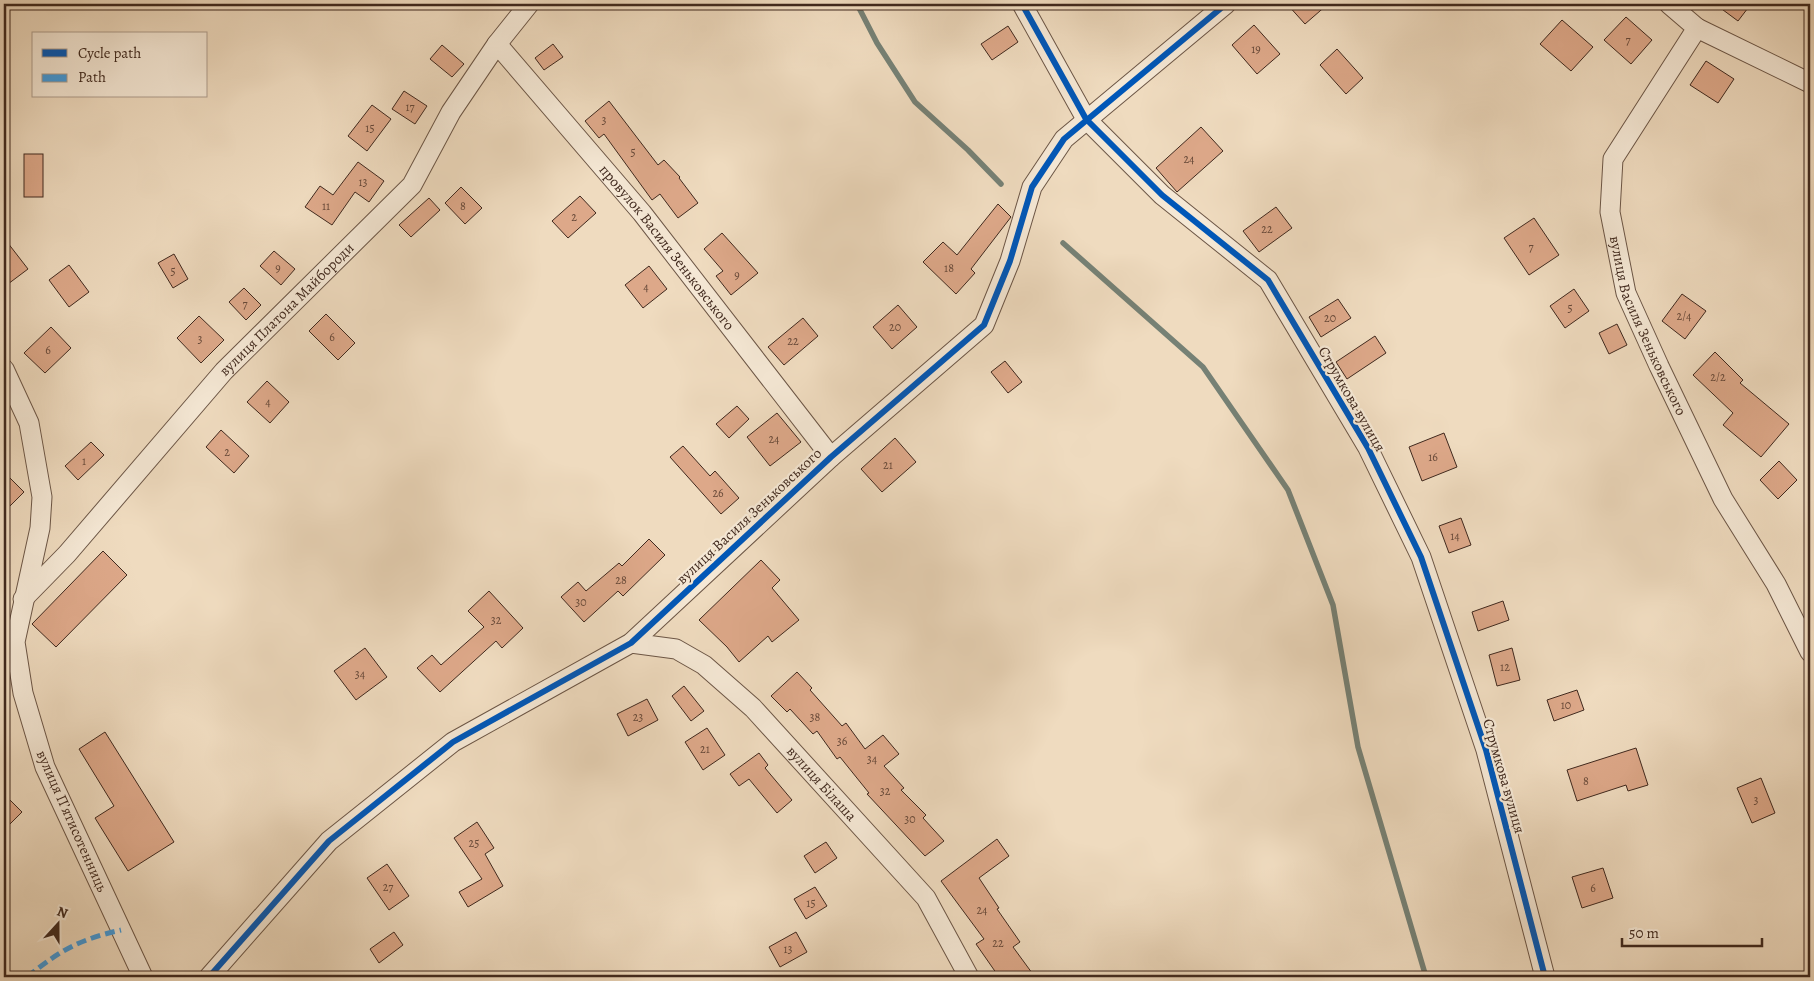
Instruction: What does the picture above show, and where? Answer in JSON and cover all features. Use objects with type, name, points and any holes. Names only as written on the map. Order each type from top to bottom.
[{"type":"street","name":"вулиця Платона Майбороди","points":[[23,599],[68,554],[224,371],[412,185],[451,112],[497,44],[529,4]]},
{"type":"street","name":"Струмкова вулиця","points":[[1022,4],[1086,118],[1162,195],[1268,280],[1368,448],[1421,557],[1486,750],[1545,977]]},
{"type":"street","name":"вулиця Василя Зеньковського","points":[[209,977],[329,841],[453,742],[631,643],[831,457],[984,325],[1010,261],[1032,187],[1064,138],[1226,4]]},
{"type":"street","points":[[1669,4],[1697,28],[1810,83]]},
{"type":"street","name":"вулиця Василя Зеньковського","points":[[1697,28],[1613,159],[1610,212],[1626,293],[1659,366],[1723,499],[1776,584],[1810,652]]},
{"type":"street","name":"провулок Василя Зеньковського","points":[[497,44],[636,206],[831,457]]},
{"type":"street","name":"вулиця Пʼятисотенниць","points":[[4,369],[29,422],[42,497],[40,528],[14,642],[23,693],[45,767],[144,977]]},
{"type":"street","name":"вулиця Білаша","points":[[631,643],[676,650],[704,665],[753,708],[926,898],[968,977]]},
{"type":"building","points":[[1287,4],[1328,4],[1305,24]]},
{"type":"building","points":[[1715,4],[1751,4],[1738,21]]},
{"type":"building","points":[[1626,17],[1652,40],[1631,64],[1604,40]]},
{"type":"building","points":[[1562,20],[1593,47],[1571,71],[1540,44]]},
{"type":"building","points":[[1254,25],[1280,54],[1257,74],[1232,45]]},
{"type":"building","points":[[1008,26],[1018,42],[992,60],[981,44]]},
{"type":"building","points":[[553,44],[563,57],[544,70],[535,58]]},
{"type":"building","points":[[442,45],[464,64],[452,77],[430,59]]},
{"type":"building","points":[[1337,49],[1363,78],[1346,94],[1320,65]]},
{"type":"building","points":[[1706,61],[1734,79],[1718,103],[1690,85]]},
{"type":"building","points":[[404,91],[427,106],[415,124],[392,109]]},
{"type":"building","points":[[609,101],[658,165],[664,160],[680,177],[698,203],[678,218],[660,194],[652,200],[604,134],[599,138],[585,121]]},
{"type":"building","points":[[372,105],[391,119],[367,151],[348,136]]},
{"type":"building","points":[[1201,127],[1223,151],[1177,192],[1156,168]]},
{"type":"building","points":[[24,154],[43,154],[43,197],[24,197]]},
{"type":"building","points":[[358,162],[384,181],[369,202],[355,192],[332,225],[305,207],[320,186],[333,195]]},
{"type":"building","points":[[461,187],[482,208],[465,224],[445,203]]},
{"type":"building","points":[[580,196],[596,213],[568,238],[552,221]]},
{"type":"building","points":[[429,198],[440,210],[411,237],[399,225]]},
{"type":"building","points":[[998,204],[1011,217],[971,269],[975,273],[956,294],[923,262],[943,242],[957,255]]},
{"type":"building","points":[[1276,207],[1292,228],[1259,252],[1243,231]]},
{"type":"building","points":[[1534,218],[1559,255],[1529,275],[1504,238]]},
{"type":"building","points":[[722,233],[758,273],[731,295],[716,276],[723,271],[704,249]]},
{"type":"building","points":[[4,238],[28,269],[4,287]]},
{"type":"building","points":[[274,251],[295,269],[281,285],[260,266]]},
{"type":"building","points":[[174,254],[188,279],[173,288],[158,263]]},
{"type":"building","points":[[69,265],[89,292],[69,307],[49,280]]},
{"type":"building","points":[[649,266],[667,289],[643,308],[625,285]]},
{"type":"building","points":[[244,288],[261,305],[246,320],[229,302]]},
{"type":"building","points":[[1574,289],[1589,311],[1565,328],[1550,306]]},
{"type":"building","points":[[1682,294],[1706,311],[1685,339],[1662,321]]},
{"type":"building","points":[[1338,299],[1351,318],[1321,337],[1309,317]]},
{"type":"building","points":[[898,305],[917,327],[892,349],[873,327]]},
{"type":"building","points":[[326,314],[355,343],[338,360],[309,331]]},
{"type":"building","points":[[199,316],[224,340],[201,363],[177,338]]},
{"type":"building","points":[[803,318],[818,336],[784,365],[768,347]]},
{"type":"building","points":[[1617,324],[1627,345],[1609,354],[1599,333]]},
{"type":"building","points":[[51,327],[71,348],[45,373],[24,353]]},
{"type":"building","points":[[1375,336],[1386,353],[1347,379],[1336,362]]},
{"type":"building","points":[[1715,352],[1743,380],[1740,383],[1789,424],[1761,457],[1723,425],[1733,413],[1693,375]]},
{"type":"building","points":[[1005,361],[1022,382],[1008,393],[991,372]]},
{"type":"building","points":[[267,381],[289,402],[270,423],[247,402]]},
{"type":"building","points":[[737,406],[749,419],[729,438],[716,424]]},
{"type":"building","points":[[777,413],[801,442],[770,466],[747,437]]},
{"type":"building","points":[[221,430],[249,456],[234,473],[206,447]]},
{"type":"building","points":[[1444,433],[1457,467],[1422,481],[1409,447]]},
{"type":"building","points":[[895,438],[916,462],[882,492],[861,469]]},
{"type":"building","points":[[91,442],[104,455],[78,480],[65,466]]},
{"type":"building","points":[[683,446],[710,476],[715,471],[739,498],[721,514],[670,457]]},
{"type":"building","points":[[1779,461],[1797,480],[1778,499],[1760,480]]},
{"type":"building","points":[[4,472],[24,492],[4,512]]},
{"type":"building","points":[[1461,518],[1471,545],[1449,553],[1439,526]]},
{"type":"building","points":[[649,539],[665,555],[623,596],[618,591],[584,622],[561,597],[578,582],[586,591],[619,563],[622,566]]},
{"type":"building","points":[[103,551],[127,575],[56,647],[32,624]]},
{"type":"building","points":[[761,560],[780,580],[772,588],[799,620],[772,642],[768,636],[739,662],[727,647],[699,620]]},
{"type":"building","points":[[489,591],[523,628],[502,648],[496,641],[440,692],[417,668],[432,655],[441,665],[484,627],[468,611]]},
{"type":"building","points":[[1503,601],[1509,620],[1478,631],[1472,612]]},
{"type":"building","points":[[365,648],[387,677],[356,700],[334,671]]},
{"type":"building","points":[[1512,648],[1520,680],[1497,686],[1489,655]]},
{"type":"building","points":[[797,672],[812,688],[810,690],[842,726],[846,723],[865,749],[883,735],[899,754],[884,766],[904,788],[901,790],[926,815],[923,818],[944,841],[925,856],[867,794],[869,793],[840,757],[837,759],[817,731],[813,734],[790,709],[787,712],[771,696]]},
{"type":"building","points":[[684,686],[704,711],[691,721],[672,696]]},
{"type":"building","points":[[1577,690],[1584,710],[1554,721],[1547,700]]},
{"type":"building","points":[[647,699],[658,720],[628,736],[617,714]]},
{"type":"building","points":[[707,728],[725,755],[703,770],[685,742]]},
{"type":"building","points":[[105,732],[174,842],[128,871],[95,818],[114,806],[79,749]]},
{"type":"building","points":[[1636,748],[1648,785],[1628,791],[1626,785],[1577,801],[1567,770]]},
{"type":"building","points":[[759,753],[768,765],[765,768],[792,800],[777,813],[749,779],[739,786],[730,774]]},
{"type":"building","points":[[1761,778],[1775,813],[1752,823],[1737,788]]},
{"type":"building","points":[[4,794],[22,812],[4,830]]},
{"type":"building","points":[[477,822],[494,848],[485,854],[503,886],[468,907],[459,892],[482,879],[454,838]]},
{"type":"building","points":[[997,839],[1009,856],[979,878],[999,908],[997,909],[1020,942],[1013,947],[1035,977],[999,977],[976,944],[984,939],[941,881]]},
{"type":"building","points":[[826,842],[837,858],[815,873],[804,856]]},
{"type":"building","points":[[387,864],[409,896],[389,910],[367,878]]},
{"type":"building","points":[[1603,868],[1613,898],[1582,908],[1572,877]]},
{"type":"building","points":[[815,887],[827,906],[806,919],[794,899]]},
{"type":"building","points":[[394,932],[403,945],[379,963],[370,949]]},
{"type":"building","points":[[796,932],[807,952],[780,967],[769,947]]},
{"type":"waterway","points":[[857,4],[877,43],[915,102],[968,150],[1001,184]]},
{"type":"waterway","points":[[1063,243],[1203,367],[1288,490],[1333,605],[1358,747],[1426,977]]},
{"type":"marked path","points":[[27,977],[71,947],[81,942],[121,930]]},
{"type":"cycle path","points":[[1022,4],[1086,119],[1162,195],[1268,280],[1368,448],[1421,557],[1486,750],[1545,977]]},
{"type":"cycle path","points":[[209,977],[329,841],[453,742],[631,643],[831,457],[984,325],[1010,261],[1032,187],[1064,139],[1226,4]]}]
